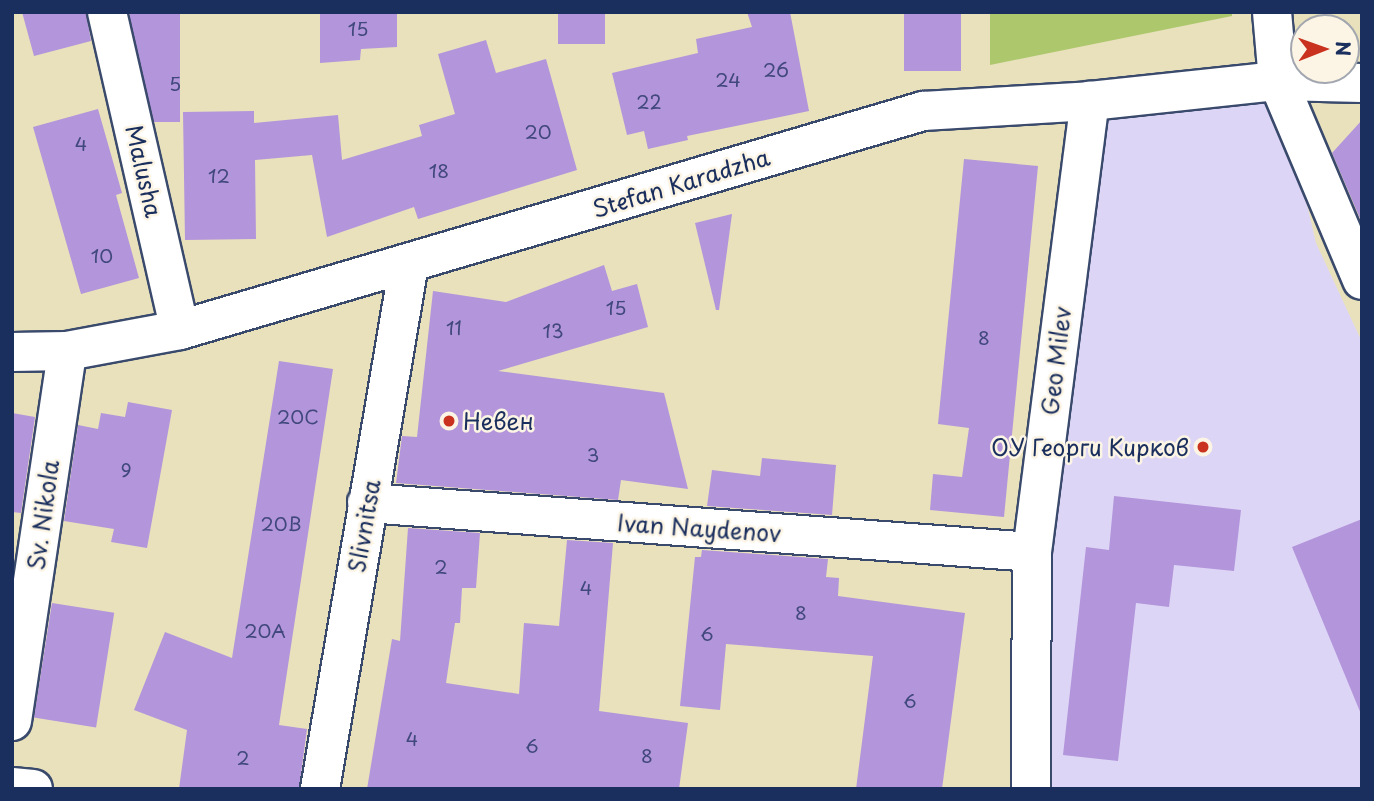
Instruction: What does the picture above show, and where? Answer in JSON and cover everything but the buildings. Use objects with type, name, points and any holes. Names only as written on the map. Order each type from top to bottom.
[{"type":"street","name":"Malusha","points":[[107,12],[180,330]]},
{"type":"street","points":[[1272,12],[1278,81],[1362,280]]},
{"type":"street","name":"Stefan Karadzha","points":[[12,352],[67,351],[180,330],[923,111],[1090,101],[1278,81],[1362,83]]},
{"type":"street","name":"Geo Milev","points":[[1031,789],[1032,552],[1090,101]]},
{"type":"street","name":"Slivnitsa","points":[[320,789],[409,264]]},
{"type":"street","name":"Sv. Nikola","points":[[12,721],[67,351]]},
{"type":"street","name":"Ivan Naydenov","points":[[367,503],[1032,552]]},
{"type":"street","points":[[12,787],[33,789]]},
{"type":"shaded area","name":"ОУ Георги Кирков","points":[[1278,81],[1316,243],[1362,342],[1362,789],[1021,789],[1090,101]]},
{"type":"green space","points":[[990,12],[1232,12],[1232,16],[990,65]]},
{"type":"place","name":"Невен","points":[[449,421]]},
{"type":"place","name":"ОУ Георги Кирков","points":[[1203,447]]}]
